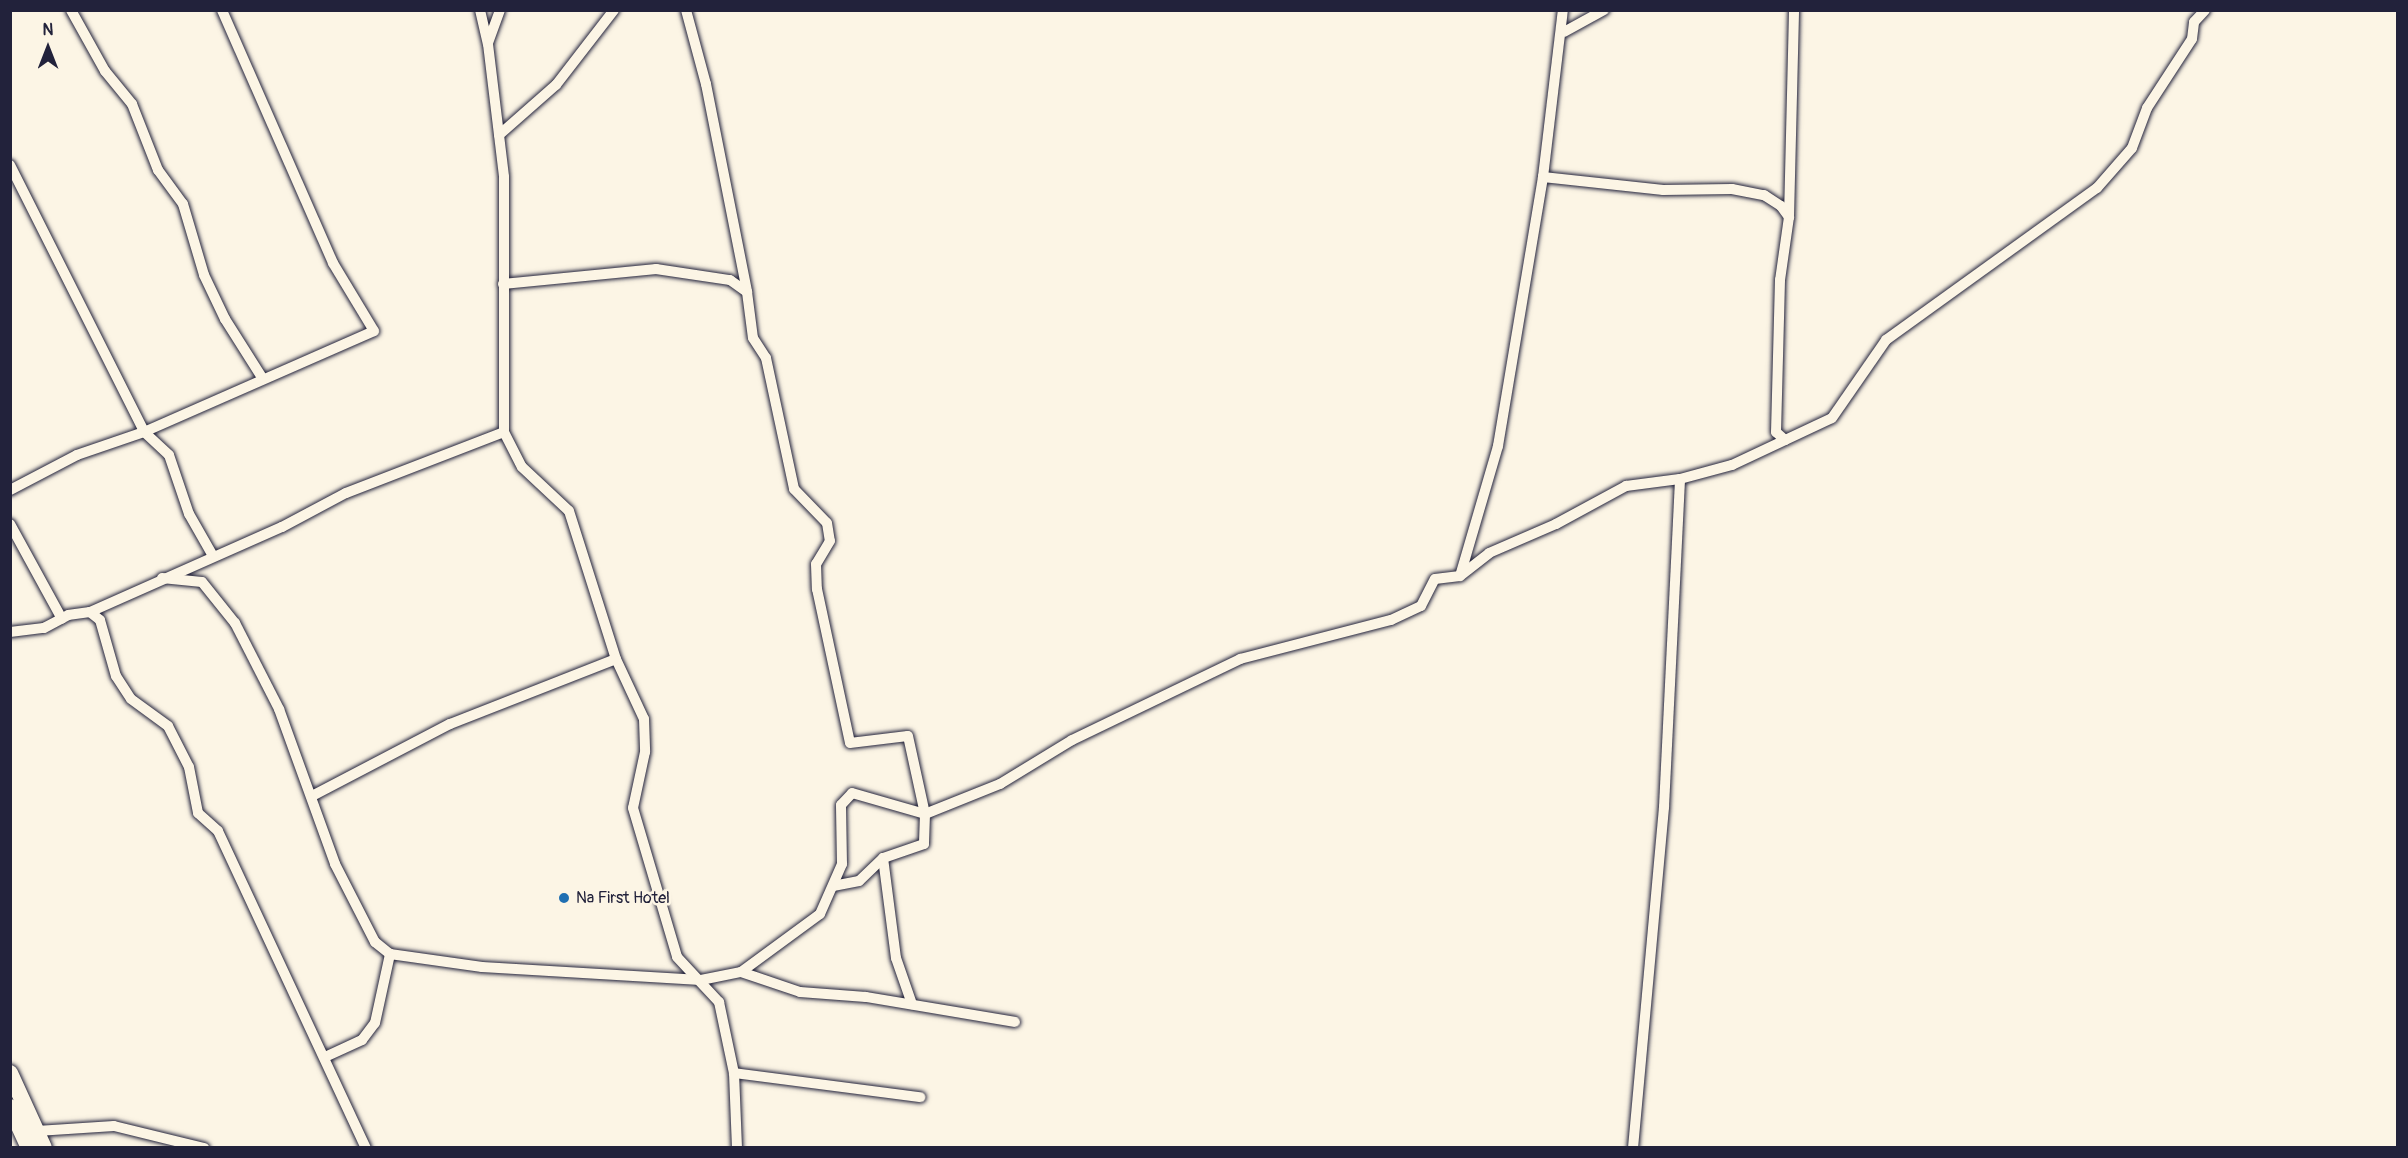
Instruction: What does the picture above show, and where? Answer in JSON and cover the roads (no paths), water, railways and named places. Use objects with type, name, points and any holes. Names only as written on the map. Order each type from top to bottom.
[{"type":"highway","points":[[10,1074],[44,1148]]},
{"type":"highway","points":[[10,1107],[29,1148]]},
{"type":"street","points":[[71,10],[105,71],[132,104],[158,170],[183,204],[204,275],[225,319],[262,379]]},
{"type":"street","points":[[10,490],[77,455],[144,432],[374,331],[333,263],[222,10]]},
{"type":"street","points":[[480,10],[488,44],[499,135],[504,432],[522,467],[569,512],[616,659],[644,718],[645,752],[633,796],[636,820],[677,957],[701,980],[719,1002],[734,1073],[738,1148]]},
{"type":"street","points":[[488,44],[500,10]]},
{"type":"street","points":[[499,135],[556,85],[614,10]]},
{"type":"street","points":[[686,10],[747,292],[753,338],[766,358],[794,489],[827,523],[830,541],[816,564],[817,589],[850,743],[908,736],[925,814],[924,844],[883,858],[859,881],[834,886]]},
{"type":"street","points":[[1460,576],[1498,446],[1544,177],[1564,32],[1563,10]]},
{"type":"street","points":[[1564,32],[1604,10]]},
{"type":"street","points":[[1785,440],[1776,432],[1776,389],[1780,280],[1789,217],[1794,10]]},
{"type":"street","points":[[162,578],[202,582],[236,623],[279,709],[335,864],[375,942],[390,954],[482,967],[701,980],[741,972],[820,914],[843,864],[841,805],[852,793],[925,814],[1000,784],[1072,741],[1240,659],[1391,620],[1421,606],[1435,579],[1460,576],[1489,553],[1556,525],[1626,486],[1680,478],[1732,465],[1832,418],[1886,340],[2097,188],[2132,148],[2147,108],[2192,39],[2194,22],[2205,10]]},
{"type":"street","points":[[10,165],[144,432],[169,455],[189,514],[213,556]]},
{"type":"street","points":[[1544,177],[1663,190],[1732,189],[1764,195],[1789,217]]},
{"type":"street","points":[[503,284],[656,269],[730,280],[747,292]]},
{"type":"street","points":[[10,632],[44,628],[62,619],[90,612],[346,493],[504,432]]},
{"type":"street","points":[[1633,1148],[1664,807],[1680,478]]},
{"type":"street","points":[[10,524],[62,619]]},
{"type":"street","points":[[90,612],[100,620],[116,676],[131,699],[162,720],[189,767],[198,813],[218,831],[366,1148]]},
{"type":"street","points":[[312,796],[450,724],[616,659]]},
{"type":"street","points":[[883,858],[896,958],[912,1004]]},
{"type":"street","points":[[325,1057],[362,1040],[375,1023],[390,954]]},
{"type":"street","points":[[741,972],[800,992],[912,1004],[1015,1022]]},
{"type":"street","points":[[734,1073],[920,1097]]},
{"type":"street","points":[[37,1131],[114,1126],[204,1148]]},
{"type":"place","name":"Na First Hotel","points":[[564,898]]}]
